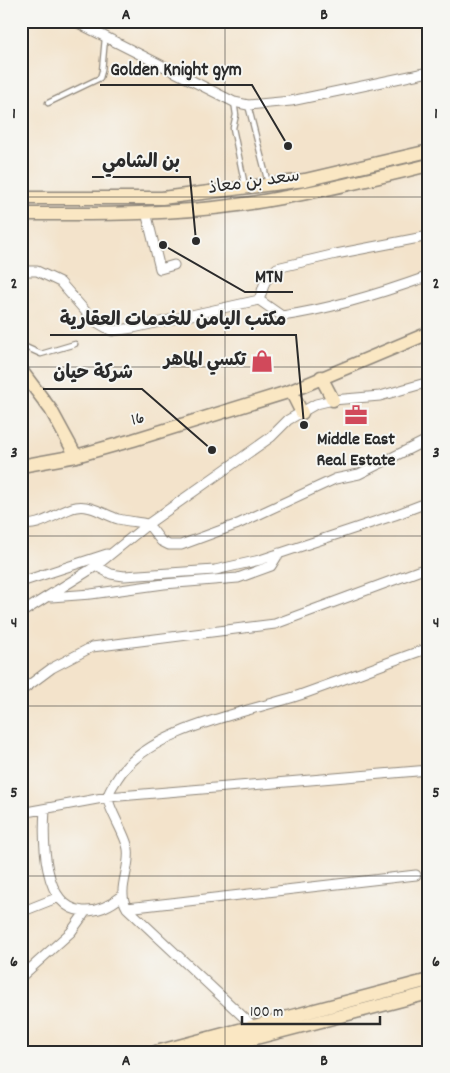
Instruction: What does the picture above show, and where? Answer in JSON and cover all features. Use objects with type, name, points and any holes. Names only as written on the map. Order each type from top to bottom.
[{"type":"street","points":[[74,21],[234,102],[248,105],[291,101],[429,72]]},
{"type":"street","name":"سعد بن معاذ","points":[[21,198],[162,198],[305,180],[429,150]]},
{"type":"street","name":"سعد بن معاذ","points":[[21,214],[146,212],[238,205],[337,187],[429,165]]},
{"type":"street","points":[[146,212],[160,269],[174,265]]},
{"type":"street","points":[[259,300],[265,282],[278,268],[336,254],[429,236]]},
{"type":"street","points":[[21,271],[37,271],[60,282],[94,320],[112,331],[259,300],[282,316],[302,313],[350,301],[429,276]]},
{"type":"street","name":"16","points":[[21,466],[76,456],[291,391],[429,333]]},
{"type":"street","points":[[21,370],[51,410],[76,456]]},
{"type":"street","points":[[321,377],[333,400]]},
{"type":"street","points":[[21,613],[96,566],[148,524],[271,437],[288,420],[302,413],[310,406],[333,400],[380,396],[429,382]]},
{"type":"street","points":[[291,391],[302,413]]},
{"type":"street","points":[[21,523],[26,525],[34,524],[77,507],[88,508],[118,519],[148,524],[161,541],[169,545],[181,545],[238,524],[336,479],[358,474],[429,439]]},
{"type":"street","points":[[96,566],[111,574],[124,576],[215,570],[260,560],[429,502]]},
{"type":"street","points":[[21,582],[111,553]]},
{"type":"street","points":[[49,597],[238,578],[271,566],[279,553]]},
{"type":"street","points":[[21,691],[52,668],[92,647],[275,624],[429,567]]},
{"type":"street","points":[[256,1032],[127,908],[122,896],[128,868],[129,852],[125,835],[113,812],[108,797],[125,767],[145,751],[169,737],[190,728],[297,695],[429,648]]},
{"type":"street","points":[[21,813],[108,797],[429,770]]},
{"type":"street","points":[[45,809],[44,836],[46,860],[51,883],[59,897],[73,908],[86,911],[106,907],[122,896]]},
{"type":"street","points":[[127,908],[416,875]]},
{"type":"street","points":[[21,912],[59,897]]},
{"type":"street","points":[[21,976],[71,932],[86,911]]},
{"type":"street","points":[[202,1052],[256,1032],[429,980]]},
{"type":"street","points":[[156,1052],[256,1032],[429,992]]},
{"type":"lane","points":[[48,103],[100,78],[105,36]]},
{"type":"lane","points":[[234,102],[236,115],[233,128],[245,187]]},
{"type":"lane","points":[[248,105],[268,184]]},
{"type":"lane","points":[[21,345],[41,354],[75,344]]},
{"type":"place","name":"Golden Knight gym","points":[[288,146]]},
{"type":"place","name":"بن الشامي","points":[[196,241]]},
{"type":"place","name":"MTN","points":[[163,245]]},
{"type":"place","name":"تكسي الماهر","points":[[262,361]]},
{"type":"place","name":"Middle East Real Estate","points":[[356,415]]},
{"type":"place","name":"مكتب اليامن للخدمات العقارية","points":[[304,425]]},
{"type":"place","name":"شركة حيان","points":[[212,450]]}]
